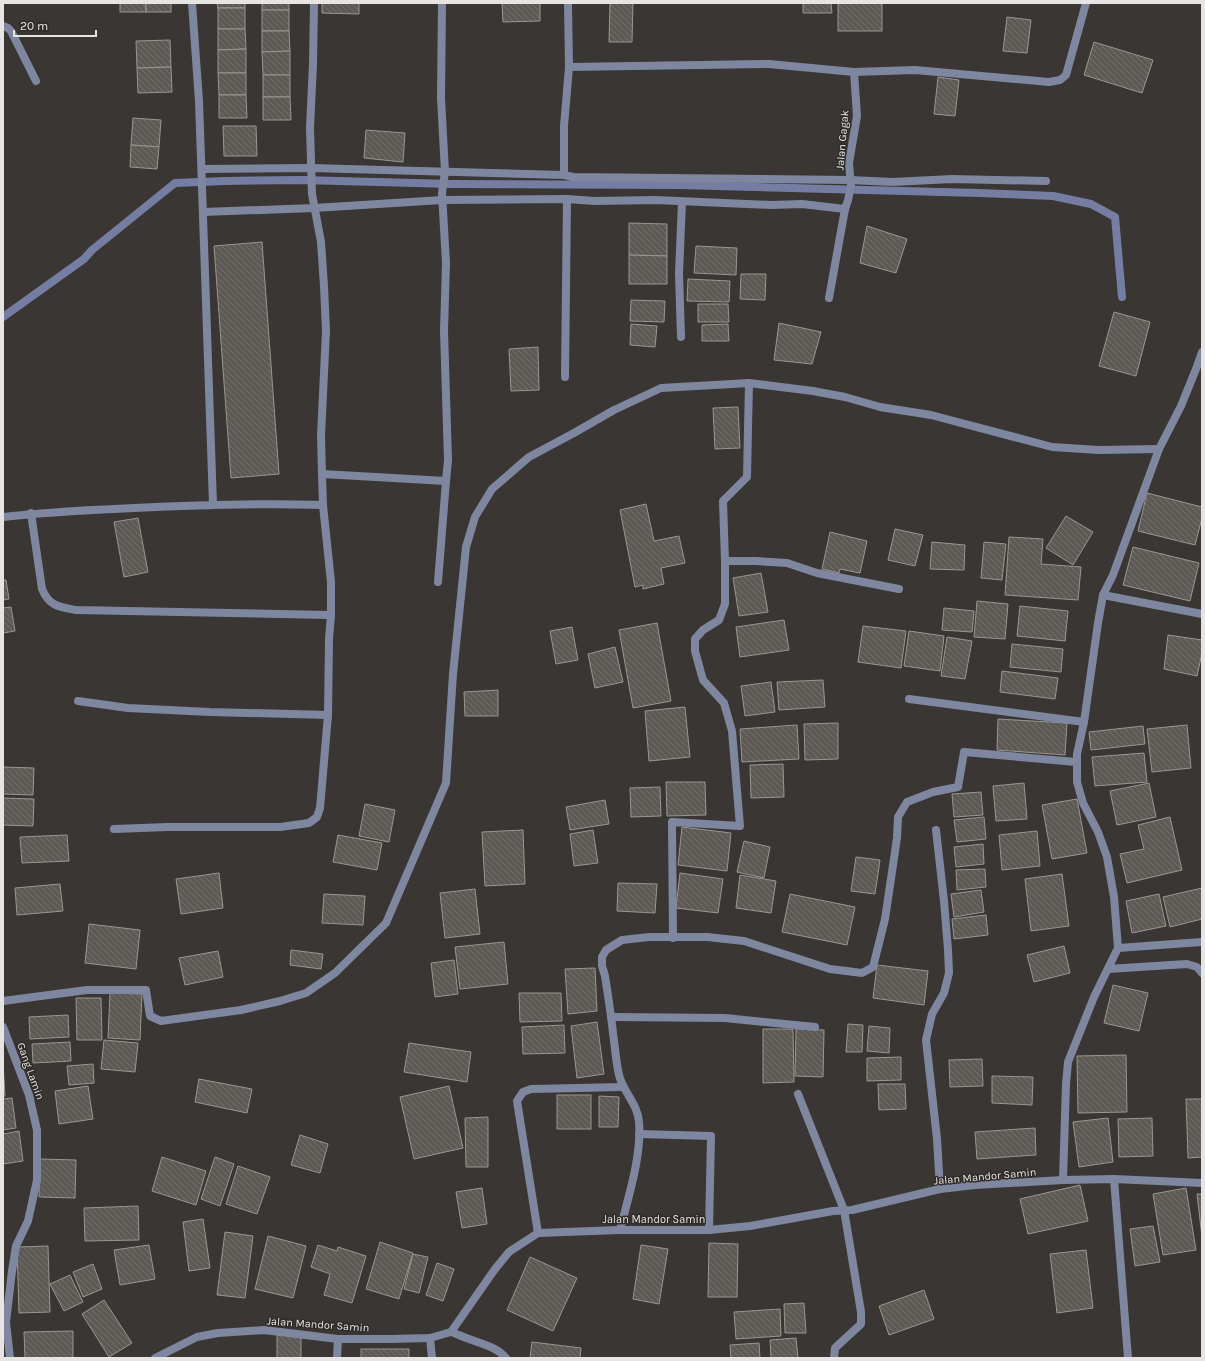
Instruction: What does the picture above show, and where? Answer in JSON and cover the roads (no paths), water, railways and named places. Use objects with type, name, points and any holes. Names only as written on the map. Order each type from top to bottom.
[{"type":"street","points":[[192,3],[202,169],[201,178],[212,504]]},
{"type":"street","points":[[114,829],[168,827],[280,827],[309,823],[317,817],[320,808],[328,715],[328,639],[331,615],[331,582],[323,505],[322,474],[321,429],[326,330],[324,286],[321,242],[312,194],[311,172],[310,128],[314,64],[314,3]]},
{"type":"street","points":[[438,582],[448,460],[444,331],[446,263],[442,196],[444,174],[441,98],[442,3]]},
{"type":"street","points":[[564,175],[564,126],[569,67],[568,3]]},
{"type":"street","points":[[569,67],[768,64],[854,72],[915,70],[1050,82],[1060,80],[1066,75],[1086,3]]},
{"type":"street","points":[[3,26],[11,31],[36,81]]},
{"type":"street","name":"Jalan Gagak","points":[[829,298],[850,183],[849,163],[857,116],[854,72]]},
{"type":"street","points":[[202,169],[564,175],[573,177],[850,183],[952,179],[1046,181]]},
{"type":"street","points":[[203,212],[314,208],[442,196],[595,201],[656,200],[771,205],[802,204],[845,209]]},
{"type":"street","points":[[565,377],[567,199]]},
{"type":"street","points":[[681,338],[679,273],[682,202]]},
{"type":"street","points":[[1063,1180],[1068,1062],[1094,997],[1118,948],[1114,897],[1107,857],[1098,832],[1083,803],[1077,782],[1076,762],[1084,722],[1103,595],[1113,575],[1160,449],[1181,406],[1202,352]]},
{"type":"street","points":[[3,1001],[87,990],[146,990],[150,1016],[161,1021],[241,1010],[280,1001],[306,993],[335,973],[386,923],[446,783],[453,674],[466,547],[475,517],[492,489],[529,457],[614,410],[661,388],[749,383],[845,396],[880,407],[931,415],[1052,447],[1099,450],[1160,449]]},
{"type":"street","points":[[673,938],[672,822],[740,826],[732,731],[724,703],[703,680],[695,651],[695,639],[703,630],[719,620],[725,604],[723,501],[747,477],[749,383]]},
{"type":"street","points":[[322,474],[446,481]]},
{"type":"street","points":[[3,516],[212,504],[270,503],[323,505]]},
{"type":"street","points":[[31,514],[44,596],[50,603],[61,608],[76,610],[331,615]]},
{"type":"street","points":[[725,561],[787,563],[817,573],[899,589]]},
{"type":"street","points":[[1103,595],[1202,614]]},
{"type":"street","points":[[909,699],[1084,722]]},
{"type":"street","points":[[78,701],[128,708],[328,715]]},
{"type":"street","points":[[620,1230],[636,1164],[639,1134],[638,1114],[634,1104],[623,1087],[617,1065],[612,1017],[602,966],[602,957],[606,950],[622,940],[649,937],[707,937],[744,941],[830,969],[862,973],[873,968],[885,919],[897,838],[898,817],[907,802],[933,792],[958,787],[964,752],[1076,762]]},
{"type":"street","points":[[936,830],[944,900],[949,973],[944,993],[932,1014],[926,1040],[937,1139],[940,1189]]},
{"type":"street","points":[[1118,948],[1202,942]]},
{"type":"street","points":[[1108,969],[1187,964],[1197,967],[1202,973]]},
{"type":"street","points":[[612,1017],[725,1018],[815,1027]]},
{"type":"street","name":"Gang Lamin","points":[[3,1027],[29,1095],[37,1130],[37,1180],[28,1221],[16,1246],[12,1271],[6,1322],[10,1358]]},
{"type":"street","points":[[506,1358],[485,1344],[451,1332],[495,1269],[509,1252],[538,1233],[517,1100],[523,1092],[531,1089],[623,1087]]},
{"type":"street","points":[[798,1094],[844,1210],[862,1312],[861,1324],[835,1348],[834,1358]]},
{"type":"street","points":[[639,1134],[711,1136],[709,1230]]},
{"type":"street","points":[[1114,1179],[1128,1358]]},
{"type":"street","name":"Jalan Mandor Samin","points":[[538,1233],[620,1230],[709,1230],[750,1226],[844,1210],[940,1189],[975,1185],[1063,1180],[1114,1179],[1202,1183]]},
{"type":"street","name":"Jalan Mandor Samin","points":[[155,1358],[197,1337],[218,1333],[264,1330],[338,1338],[430,1338],[451,1332]]},
{"type":"street","points":[[337,1358],[338,1338]]},
{"type":"street","points":[[430,1338],[432,1358]]},
{"type":"waterway","points":[[3,317],[84,259],[92,250],[175,183],[225,181],[301,180],[452,184],[680,185],[1053,196],[1091,204],[1115,217],[1122,297]]}]
